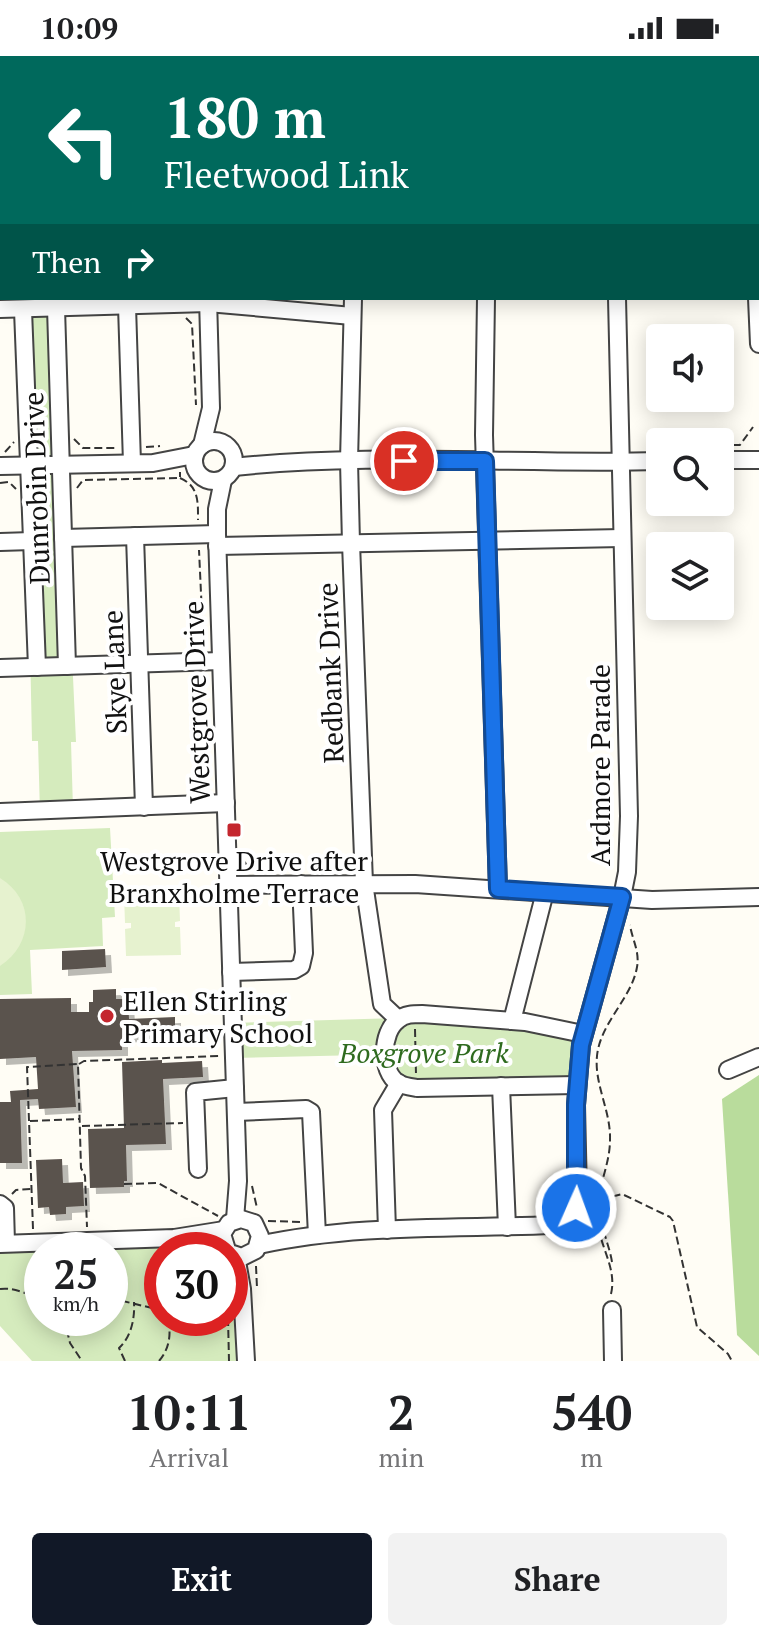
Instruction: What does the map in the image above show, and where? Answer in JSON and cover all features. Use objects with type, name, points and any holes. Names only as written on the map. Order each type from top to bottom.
[{"type":"street","points":[[0,309],[127,306],[208,300],[275,303],[352,316]]},
{"type":"street","points":[[208,300],[211,408],[221,442],[234,461]]},
{"type":"street","name":"Redbank Drive","points":[[353,300],[349,461],[364,883],[382,1004],[398,1019]]},
{"type":"street","points":[[486,300],[485,461],[498,889]]},
{"type":"street","name":"Ardmore Parade","points":[[248,1238],[298,1237],[317,1228],[387,1230],[553,1225],[567,1220],[576,1208],[577,1085],[583,1034],[627,872],[629,816],[617,300]]},
{"type":"street","points":[[757,300],[759,344]]},
{"type":"street","points":[[127,306],[132,455]]},
{"type":"street","name":"Dunrobin Drive","points":[[56,308],[67,666]]},
{"type":"street","points":[[23,310],[37,667]]},
{"type":"street","points":[[208,477],[198,450],[211,408]]},
{"type":"street","points":[[153,463],[198,450],[215,441],[221,442]]},
{"type":"street","points":[[0,466],[61,465],[132,455],[208,477],[234,461],[646,461]]},
{"type":"street","points":[[734,460],[759,460]]},
{"type":"street","name":"Westgrove Drive","points":[[208,477],[217,509],[235,1088],[245,1183],[243,1232]]},
{"type":"street","points":[[63,538],[199,534],[217,540],[351,543],[622,538]]},
{"type":"street","name":"Skye Lane","points":[[135,536],[144,807]]},
{"type":"street","points":[[0,542],[32,541]]},
{"type":"street","points":[[0,668],[221,661]]},
{"type":"street","points":[[0,812],[226,803]]},
{"type":"street","points":[[228,885],[364,883],[652,900],[759,897]]},
{"type":"street","points":[[231,972],[294,970],[301,966],[304,953],[301,884]]},
{"type":"street","points":[[512,1021],[545,892]]},
{"type":"street","points":[[577,1085],[417,1088],[399,1083],[391,1075],[386,1036],[398,1019],[415,1014],[512,1021],[583,1034]]},
{"type":"street","points":[[728,1070],[759,1057]]},
{"type":"street","points":[[387,1230],[383,1110],[399,1083]]},
{"type":"street","points":[[501,1086],[507,1227]]},
{"type":"street","points":[[198,1169],[195,1092],[235,1088]]},
{"type":"street","points":[[236,1112],[306,1109],[311,1112],[317,1228]]},
{"type":"street","points":[[2,1204],[3,1244]]},
{"type":"street","name":"Ardmore Parade","points":[[3,1244],[24,1243]]},
{"type":"street","name":"Westgrove Drive","points":[[246,1361],[248,1275]]},
{"type":"street","points":[[609,1306],[613,1361]]},
{"type":"path","points":[[734,445],[740,445],[753,427]]},
{"type":"path","points":[[60,440],[74,439],[83,448],[132,455],[171,446]]},
{"type":"path","points":[[180,478],[197,493],[203,636],[192,649]]},
{"type":"path","points":[[339,871],[353,855],[363,855]]},
{"type":"path","points":[[242,859],[252,872],[252,885]]},
{"type":"path","points":[[612,1267],[601,1242],[597,1221],[597,1205],[611,1143],[597,1057],[613,1014],[637,968],[630,925],[614,927]]},
{"type":"path","points":[[415,1014],[417,1088]]},
{"type":"path","points":[[33,1232],[27,1067],[84,1061],[234,1056]]},
{"type":"path","points":[[78,1064],[87,1232]]},
{"type":"path","points":[[29,1121],[80,1119]]},
{"type":"path","points":[[80,1126],[197,1122]]},
{"type":"path","points":[[124,1184],[158,1183],[234,1232]]},
{"type":"path","points":[[243,1232],[245,1183]]},
{"type":"path","points":[[2,1204],[16,1190],[31,1189]]},
{"type":"path","points":[[609,1306],[613,1292],[612,1267],[603,1227],[603,1205],[607,1198],[622,1194],[673,1221],[697,1327],[732,1361]]},
{"type":"path","points":[[248,1236],[284,1223],[317,1228]]},
{"type":"path","points":[[248,1275],[250,1290]]},
{"type":"path","points":[[0,1289],[14,1288],[24,1294]]},
{"type":"path","points":[[128,1301],[144,1305]]},
{"type":"path","points":[[125,1361],[119,1348],[133,1323],[134,1302]]},
{"type":"path","points":[[68,1336],[82,1361]]},
{"type":"path","points":[[159,1361],[165,1354],[169,1336]]},
{"type":"path","points":[[228,1336],[229,1361]]},
{"type":"green space","points":[[56,308],[76,742],[71,742],[73,809],[40,813],[38,741],[32,741],[23,310]]},
{"type":"green space","points":[[110,828],[115,917],[102,918],[103,946],[30,950],[32,994],[0,995],[0,832]]},
{"type":"green space","points":[[0,878],[20,898],[26,922],[19,946],[0,966]]},
{"type":"green space","points":[[179,894],[180,921],[175,922],[175,927],[180,927],[181,955],[126,956],[125,929],[131,928],[131,923],[125,923],[124,895]]},
{"type":"green space","name":"Boxgrove Park","points":[[398,1018],[583,1034],[577,1085],[417,1088],[362,1055],[233,1058],[232,1023]]},
{"type":"green space","points":[[759,1075],[759,1356],[737,1335],[722,1099]]},
{"type":"green space","points":[[144,1247],[144,1336],[235,1336],[237,1361],[32,1361],[0,1326],[0,1252],[24,1251],[24,1336],[128,1336],[128,1248]]},
{"type":"building","points":[[105,949],[106,967],[62,970],[62,951]]},
{"type":"building","points":[[116,989],[116,999],[128,999],[129,1019],[175,1017],[175,1033],[122,1037],[122,1050],[72,1051],[76,1107],[39,1109],[38,1099],[20,1100],[22,1163],[0,1163],[0,1102],[11,1102],[10,1091],[38,1089],[36,1057],[0,1059],[0,999],[71,998],[71,1012],[89,1012],[93,990]]},
{"type":"building","points":[[162,1060],[162,1063],[202,1061],[203,1077],[163,1079],[166,1144],[126,1145],[127,1181],[124,1181],[124,1187],[90,1188],[88,1129],[124,1128],[122,1062]]},
{"type":"building","points":[[62,1159],[63,1183],[83,1182],[84,1206],[66,1207],[66,1214],[50,1215],[49,1207],[38,1208],[36,1160]]},
{"type":"place","name":"Westgrove Drive after Branxholme Terrace","points":[[234,830]]},
{"type":"place","name":"Ellen Stirling Primary School","points":[[107,1016]]},
{"type":"route","points":[[404,461],[485,461],[498,889],[622,897],[581,1045],[576,1105],[576,1208]]}]
